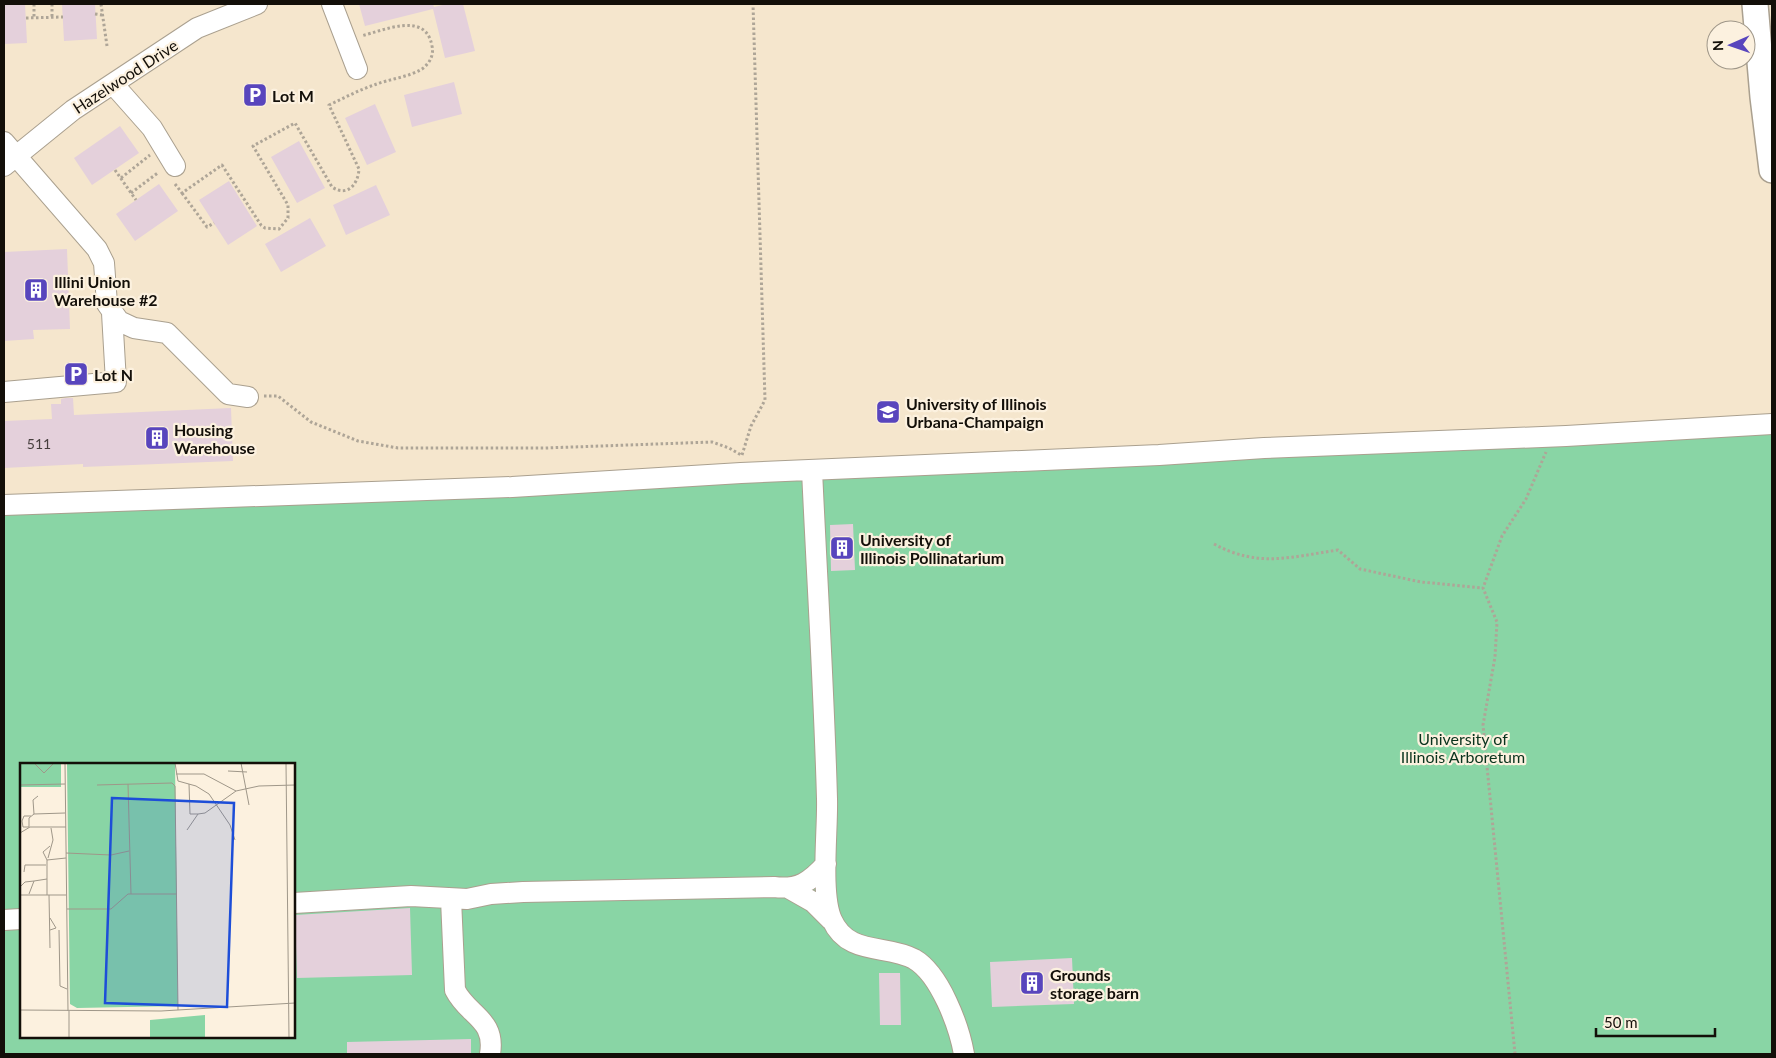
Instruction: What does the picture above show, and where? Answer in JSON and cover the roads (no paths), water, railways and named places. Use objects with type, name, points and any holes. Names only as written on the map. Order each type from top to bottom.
[{"type":"main road","points":[[1756,4],[1762,97],[1772,170]]},
{"type":"street","name":"Hazelwood Drive","points":[[8,155],[197,28],[257,4]]},
{"type":"street","points":[[332,4],[357,69]]},
{"type":"street","points":[[113,84],[152,128],[167,169]]},
{"type":"street","points":[[8,155],[97,249],[104,263],[108,304],[112,313],[119,321],[134,328],[167,333],[228,394],[248,397]]},
{"type":"street","points":[[4,392],[116,382],[112,313]]},
{"type":"street","points":[[4,506],[512,487],[742,464],[812,470],[1772,424]]},
{"type":"street","points":[[812,470],[828,833],[826,895],[832,920]]},
{"type":"street","points":[[790,889],[811,879],[826,864]]},
{"type":"street","points":[[295,903],[411,896],[451,899],[524,892],[774,887],[790,889],[813,902],[832,920],[842,934],[856,944],[913,959],[921,965],[935,983],[951,1010],[960,1032],[964,1054]]},
{"type":"street","points":[[451,899],[455,990],[461,1002],[486,1024],[490,1034],[490,1054]]},
{"type":"street","points":[[4,920],[20,919]]},
{"type":"place","name":"Lot M","points":[[255,95]]},
{"type":"place","name":"Illini Union Warehouse #2","points":[[36,290]]},
{"type":"place","name":"Lot N","points":[[76,374]]},
{"type":"place","name":"University of Illinois Urbana-Champaign","points":[[888,412]]},
{"type":"place","name":"Housing Warehouse","points":[[157,438]]},
{"type":"place","name":"University of Illinois Pollinatarium","points":[[842,548]]},
{"type":"place","name":"Grounds storage barn","points":[[1032,983]]},
{"type":"park label","name":"University of Illinois Arboretum","points":[[1463,747]]}]
